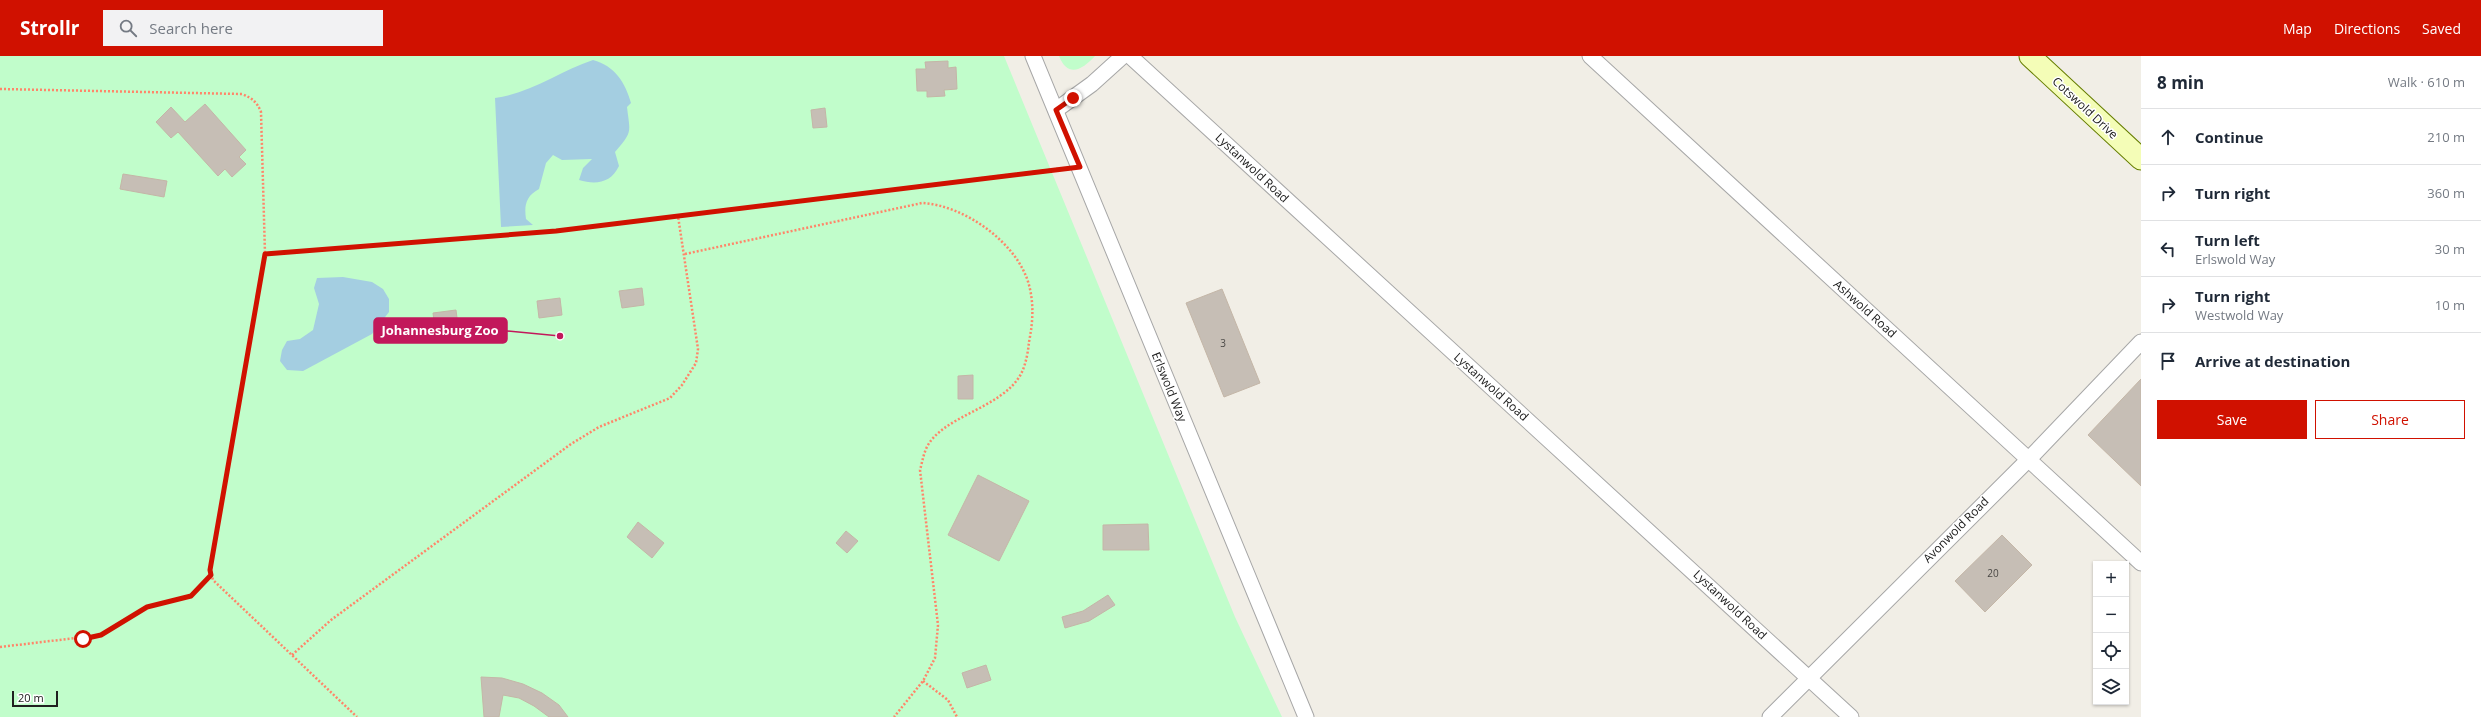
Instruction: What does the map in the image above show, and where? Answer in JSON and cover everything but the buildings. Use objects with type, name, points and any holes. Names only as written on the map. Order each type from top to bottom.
[{"type":"main road","name":"Cotswold Drive","points":[[2030,56],[2141,159]]},
{"type":"street","name":"Erlswold Way","points":[[1033,56],[1306,717]]},
{"type":"street","points":[[1056,110],[1092,84],[1123,56]]},
{"type":"street","name":"Lystanwold Road","points":[[1130,56],[1852,717]]},
{"type":"street","name":"Ashwold Road","points":[[1590,56],[2141,563]]},
{"type":"street","name":"Avonwold Road","points":[[1770,717],[2029,459],[2141,342]]},
{"type":"path","points":[[0,89],[242,94],[253,99],[261,112],[265,254],[211,562],[211,575],[213,580],[357,717]]},
{"type":"path","points":[[265,254],[556,231],[1080,167]]},
{"type":"path","points":[[685,254],[922,203],[938,204],[963,213],[993,235],[1015,257],[1028,283],[1033,304],[1033,321],[1022,373],[1010,390],[944,428],[926,448],[920,470],[938,625],[935,658],[923,680],[894,717]]},
{"type":"path","points":[[292,655],[331,620],[570,444],[599,427],[670,398],[682,384],[696,363],[698,349],[685,254],[678,216]]},
{"type":"path","points":[[0,647],[101,635],[147,607],[191,596],[211,575]]},
{"type":"path","points":[[923,680],[948,700],[957,717]]},
{"type":"green space","points":[[0,56],[1004,56],[1235,617],[1282,717],[0,717]]},
{"type":"green space","points":[[1059,56],[1095,56],[1081,68],[1071,70],[1067,68]]},
{"type":"water","points":[[593,60],[607,66],[618,76],[626,88],[631,103],[627,107],[629,131],[625,140],[615,152],[619,166],[616,172],[612,176],[602,181],[585,182],[579,180],[583,168],[592,159],[562,160],[553,155],[546,163],[539,189],[531,195],[527,201],[525,209],[526,219],[533,225],[501,227],[495,98],[520,92]]},
{"type":"water","points":[[343,277],[372,282],[383,289],[389,299],[389,312],[372,334],[303,371],[287,370],[280,361],[282,350],[287,341],[300,339],[313,330],[319,304],[314,288],[317,278]]},
{"type":"place","name":"Johannesburg Zoo","points":[[560,336]]},
{"type":"route","points":[[83,639],[101,635],[147,607],[174,599],[191,596],[211,575],[210,570],[265,254],[556,231],[852,196],[985,177],[1080,167],[1056,110],[1073,98]]}]
